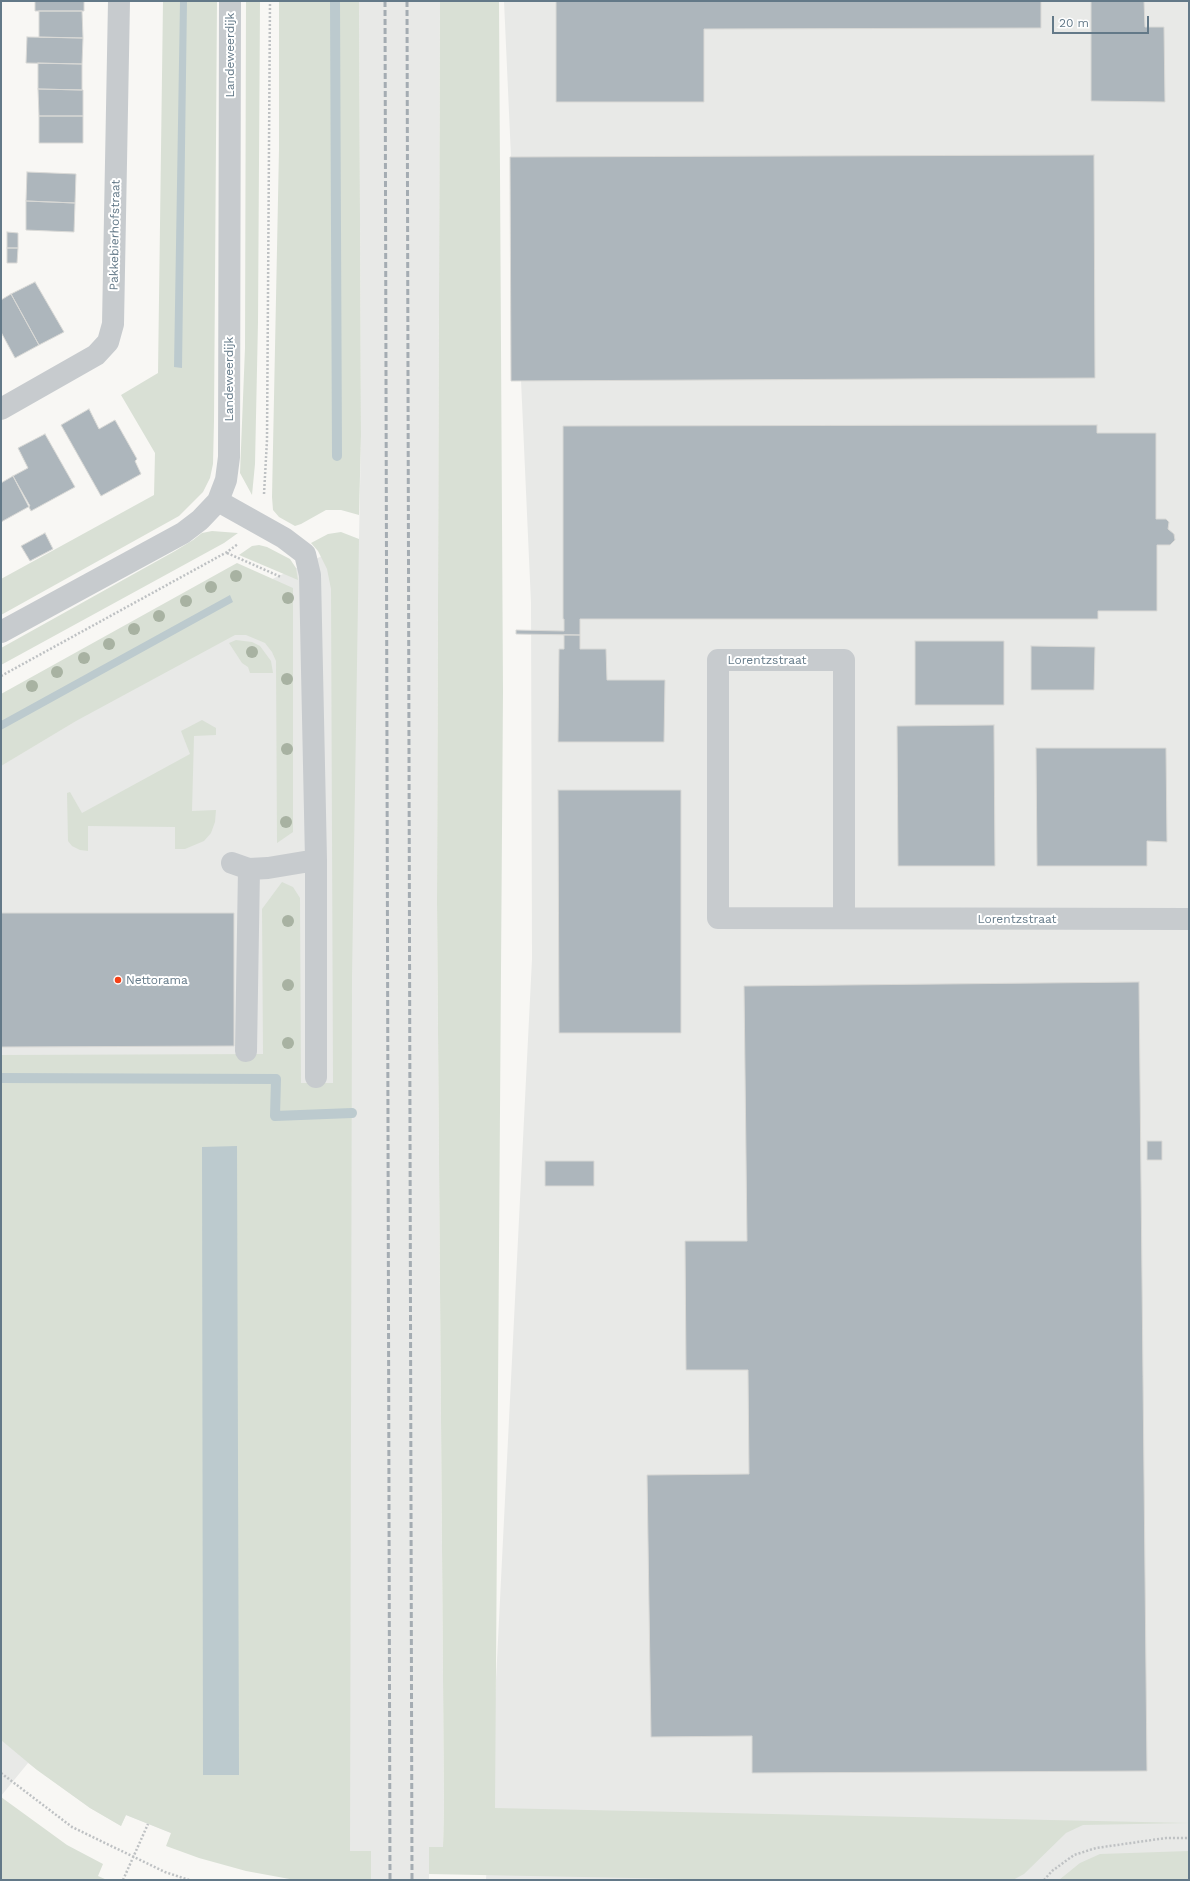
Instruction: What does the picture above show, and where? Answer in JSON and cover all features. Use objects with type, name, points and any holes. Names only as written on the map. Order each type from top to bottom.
[{"type":"street","name":"Pakkebierhofstraat","points":[[1,408],[96,355],[108,342],[113,324],[118,1]]},
{"type":"street","name":"Landeweerdijk","points":[[1,632],[183,533],[200,520],[218,501],[226,480],[229,457],[230,1]]},
{"type":"street","points":[[218,501],[284,538],[305,554],[310,576],[316,860],[316,1077]]},
{"type":"street","name":"Lorentzstraat","points":[[844,918],[844,660],[718,660],[718,918],[1189,919]]},
{"type":"street","points":[[246,1051],[240,866],[268,868],[316,860]]},
{"type":"path","points":[[227,552],[310,590]]},
{"type":"path","points":[[1,1773],[72,1828],[164,1872],[189,1880]]},
{"type":"path","points":[[123,1880],[148,1824]]},
{"type":"path","points":[[1044,1880],[1052,1871],[1074,1855],[1096,1848],[1166,1838],[1189,1838]]},
{"type":"shaded area","points":[[163,1],[217,1],[214,421],[213,464],[210,478],[203,492],[179,516],[1,615],[1,579],[154,495],[155,453],[121,395],[158,373]]},
{"type":"shaded area","points":[[180,1],[187,1],[182,368],[174,367]]},
{"type":"shaded area","points":[[246,1],[260,1],[258,322],[255,464],[252,495],[240,473],[245,348]]},
{"type":"shaded area","points":[[279,1],[359,1],[361,436],[359,515],[341,510],[326,510],[295,526],[279,517],[273,510],[272,497],[279,149]]},
{"type":"shaded area","points":[[359,1],[440,1],[437,902],[444,1807],[443,1847],[429,1847],[429,1880],[371,1880],[371,1851],[350,1851],[171,1833],[126,1815],[121,1826],[90,1808],[28,1763],[1,1796],[1,725],[231,598],[359,539],[361,436]]},
{"type":"shaded area","points":[[440,1],[499,1],[503,691],[495,1808],[1189,1823],[1083,1825],[1066,1833],[1024,1874],[1013,1880],[735,1880],[429,1874],[429,1847],[443,1847],[444,1807],[437,902]]},
{"type":"shaded area","points":[[504,1],[1189,1],[1189,1880],[486,1880],[532,959],[531,603]]},
{"type":"shaded area","points":[[212,531],[238,533],[224,543],[1,665],[1,648],[175,551],[202,533]]},
{"type":"shaded area","points":[[341,532],[359,539],[352,976],[350,1851],[371,1851],[371,1880],[295,1880],[246,1871],[199,1858],[166,1846],[171,1833],[126,1815],[121,1826],[90,1808],[37,1770],[1,1740],[1,1055],[263,1054],[262,909],[282,882],[293,887],[300,898],[301,1083],[333,1083],[331,589],[327,569],[318,551],[311,543],[328,534]]},
{"type":"shaded area","points":[[259,545],[267,547],[290,559],[296,568],[298,580],[239,555],[252,546]]},
{"type":"shaded area","points":[[237,563],[293,588],[293,832],[277,843],[276,661],[272,652],[265,643],[246,635],[235,635],[76,721],[1,766],[1,694]]},
{"type":"shaded area","points":[[230,595],[233,602],[1,730],[1,721]]},
{"type":"shaded area","points":[[236,640],[252,642],[260,646],[271,661],[273,673],[250,673],[248,667],[242,663],[229,643]]},
{"type":"shaded area","points":[[202,720],[216,728],[216,735],[194,736],[192,811],[216,810],[215,822],[211,833],[204,841],[185,849],[175,849],[175,827],[88,826],[88,851],[80,850],[72,846],[68,841],[67,793],[70,792],[82,813],[190,754],[181,731]]},
{"type":"shaded area","points":[[237,1146],[239,1775],[203,1775],[202,1147]]},
{"type":"shaded area","points":[[1,1797],[67,1845],[103,1864],[98,1876],[107,1880],[1,1880]]},
{"type":"shaded area","points":[[1189,1851],[1189,1880],[1059,1880],[1080,1863],[1100,1854]]},
{"type":"building","points":[[35,1],[84,1],[84,11],[35,11]]},
{"type":"building","points":[[556,1],[1041,1],[1041,28],[704,29],[704,102],[556,102]]},
{"type":"building","points":[[1091,1],[1144,1],[1145,27],[1164,27],[1165,102],[1091,101]]},
{"type":"building","points":[[39,11],[82,11],[83,38],[39,37]]},
{"type":"building","points":[[27,37],[83,38],[82,64],[26,63]]},
{"type":"building","points":[[38,63],[82,64],[82,90],[38,89]]},
{"type":"building","points":[[38,89],[83,90],[83,116],[39,116]]},
{"type":"building","points":[[39,116],[83,116],[83,143],[39,143]]},
{"type":"building","points":[[1094,155],[1095,378],[511,381],[510,157]]},
{"type":"building","points":[[27,172],[76,174],[75,203],[26,201]]},
{"type":"building","points":[[26,201],[75,203],[74,232],[26,230]]},
{"type":"building","points":[[7,232],[18,233],[18,248],[7,248]]},
{"type":"building","points":[[7,248],[18,248],[17,263],[7,263]]},
{"type":"building","points":[[35,282],[64,332],[39,345],[11,294]]},
{"type":"building","points":[[11,294],[39,345],[15,358],[1,332],[1,300]]},
{"type":"building","points":[[89,409],[99,429],[115,420],[137,459],[135,461],[141,474],[101,496],[61,425]]},
{"type":"building","points":[[1097,425],[1097,433],[1156,433],[1156,519],[1166,519],[1169,522],[1168,529],[1174,534],[1175,540],[1170,545],[1157,545],[1157,611],[1098,611],[1098,619],[580,619],[580,635],[516,634],[516,630],[564,631],[563,426]]},
{"type":"building","points":[[45,434],[75,487],[31,511],[13,476],[28,468],[18,448]]},
{"type":"building","points":[[13,476],[30,506],[1,522],[1,483]]},
{"type":"building","points":[[45,533],[53,549],[30,561],[21,546]]},
{"type":"building","points":[[564,635],[580,635],[580,649],[606,649],[607,680],[665,680],[664,742],[558,742],[559,649],[564,649]]},
{"type":"building","points":[[915,641],[1004,641],[1004,705],[915,705]]},
{"type":"building","points":[[1031,646],[1095,647],[1094,690],[1031,690]]},
{"type":"building","points":[[994,725],[995,866],[898,866],[897,726]]},
{"type":"building","points":[[1036,748],[1166,748],[1167,842],[1147,841],[1147,866],[1037,866]]},
{"type":"building","points":[[558,790],[681,790],[681,1033],[559,1033]]},
{"type":"building","points":[[1,913],[234,913],[234,1046],[1,1047]]},
{"type":"building","points":[[1139,982],[1147,1771],[752,1773],[752,1736],[651,1737],[647,1475],[749,1474],[748,1370],[686,1370],[685,1241],[747,1241],[744,986]]},
{"type":"building","points":[[1147,1141],[1162,1141],[1162,1160],[1147,1160]]},
{"type":"building","points":[[545,1161],[594,1161],[594,1186],[545,1186]]},
{"type":"waterway","points":[[335,1],[337,456]]},
{"type":"waterway","points":[[1,1078],[276,1079],[275,1116],[352,1113]]},
{"type":"railway","points":[[385,1],[390,1880]]},
{"type":"railway","points":[[407,1],[412,1880]]},
{"type":"place","name":"Nettorama","points":[[118,980]]}]
